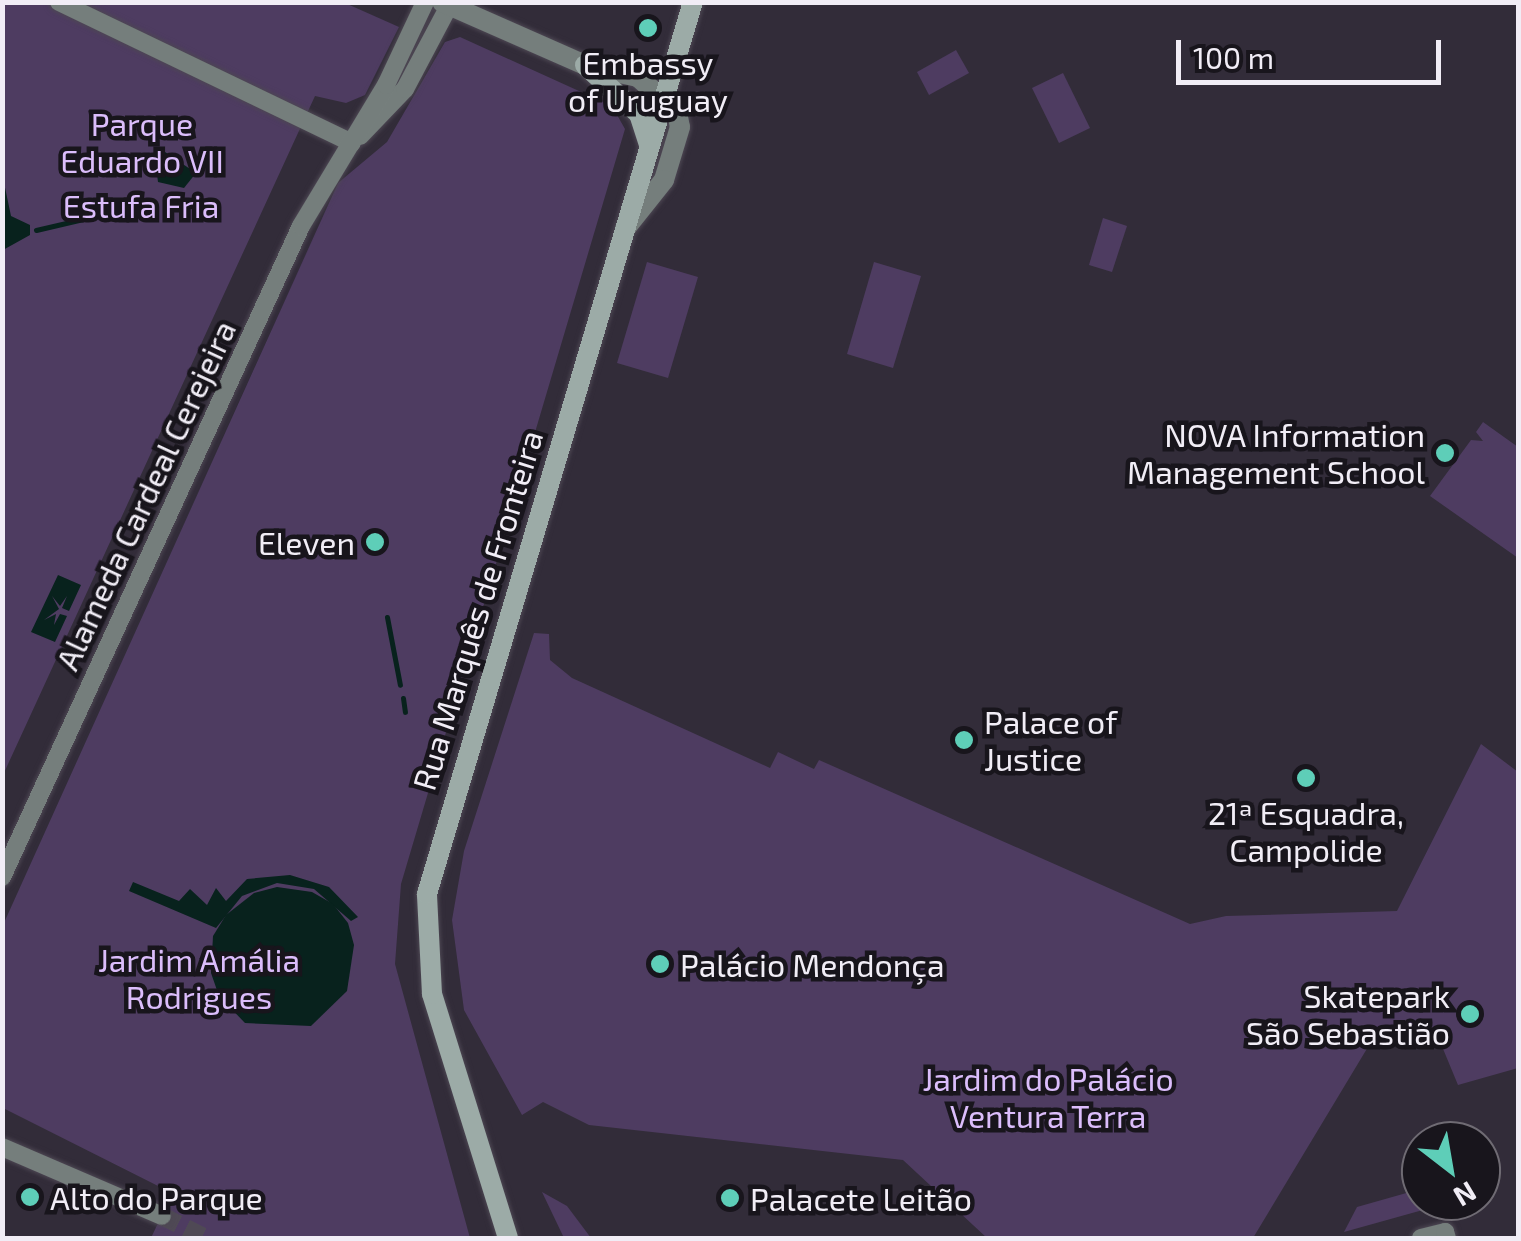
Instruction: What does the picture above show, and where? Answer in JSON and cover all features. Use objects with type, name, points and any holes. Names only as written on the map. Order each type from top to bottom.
[{"type":"main road","name":"Rua Marquês de Fronteira","points":[[508,1238],[432,994],[427,894],[693,2]]},
{"type":"main road","points":[[585,65],[639,114],[648,146]]},
{"type":"street","points":[[58,2],[352,143]]},
{"type":"street","points":[[352,143],[426,2]]},
{"type":"street","points":[[352,143],[406,89],[448,4],[585,65],[634,75],[665,100],[680,126],[664,180],[622,235]]},
{"type":"street","points":[[634,75],[664,66],[678,48]]},
{"type":"street","name":"Alameda Cardeal Cerejeira","points":[[2,877],[301,226],[352,143]]},
{"type":"street","points":[[2,1147],[162,1216]]},
{"type":"street","points":[[1421,1238],[1446,1235]]},
{"type":"green space","name":"Parque Eduardo VII","points":[[3,3],[345,3],[399,27],[365,95],[346,103],[315,96],[3,775]]},
{"type":"green space","name":"Jardim Amália Rodrigues","points":[[460,37],[612,106],[625,129],[401,884],[395,964],[470,1238],[151,1238],[172,1193],[3,1108],[3,925],[338,183],[387,142],[445,42]]},
{"type":"green space","points":[[956,50],[969,73],[929,95],[917,72]]},
{"type":"green space","points":[[1063,73],[1090,128],[1059,143],[1032,88]]},
{"type":"green space","points":[[1103,218],[1127,226],[1112,272],[1089,265]]},
{"type":"green space","points":[[647,262],[698,277],[668,378],[617,363]]},
{"type":"green space","points":[[874,262],[921,276],[893,368],[847,354]]},
{"type":"green space","points":[[1483,422],[1518,447],[1518,558],[1430,496],[1471,440],[1483,441],[1476,432]]},
{"type":"green space","name":"Jardim do Palácio Ventura Terra","points":[[534,633],[549,634],[550,660],[572,678],[770,768],[778,752],[814,769],[819,760],[1190,924],[1226,916],[1397,911],[1481,744],[1518,772],[1518,1068],[1458,1085],[1441,1044],[1377,1032],[1253,1238],[987,1238],[903,1160],[589,1125],[543,1102],[522,1115],[464,1010],[452,920],[464,851]]},
{"type":"green space","points":[[542,1192],[567,1206],[591,1238],[564,1238]]},
{"type":"green space","points":[[1401,1195],[1401,1216],[1344,1232],[1357,1207]]},
{"type":"shaded area","points":[[165,152],[196,173],[184,188],[158,182],[155,159]]},
{"type":"shaded area","points":[[3,178],[11,216],[30,225],[30,235],[3,250]]},
{"type":"shaded area","points":[[58,575],[81,585],[69,611],[62,608],[67,596],[60,606],[52,596],[59,609],[44,620],[56,614],[54,625],[60,614],[67,616],[55,642],[31,632]]},
{"type":"shaded area","points":[[290,875],[329,887],[358,917],[351,921],[314,889],[277,883],[242,896],[216,928],[129,891],[133,882],[179,901],[190,889],[207,905],[216,888],[226,901],[247,879]]},
{"type":"shaded area","points":[[277,887],[312,892],[333,904],[348,923],[354,945],[347,991],[311,1026],[245,1023],[219,996],[211,973],[213,936],[226,915],[254,893]]},
{"type":"waterway","points":[[36,230],[126,209]]},
{"type":"waterway","points":[[387,617],[400,685]]},
{"type":"waterway","points":[[403,698],[405,712]]},
{"type":"tunnel","points":[[162,1216],[206,1238]]},
{"type":"place","name":"Embassy of Uruguay","points":[[648,28]]},
{"type":"place","name":"NOVA Information Management School","points":[[1445,453]]},
{"type":"place","name":"Eleven","points":[[375,542]]},
{"type":"place","name":"Palace of Justice","points":[[964,740]]},
{"type":"place","name":"21ª Esquadra, Campolide","points":[[1306,778]]},
{"type":"place","name":"Palácio Mendonça","points":[[660,964]]},
{"type":"place","name":"Skatepark São Sebastião","points":[[1470,1014]]},
{"type":"place","name":"Alto do Parque","points":[[30,1197]]},
{"type":"place","name":"Palacete Leitão","points":[[730,1198]]},
{"type":"park label","name":"Estufa Fria","points":[[141,205]]}]
